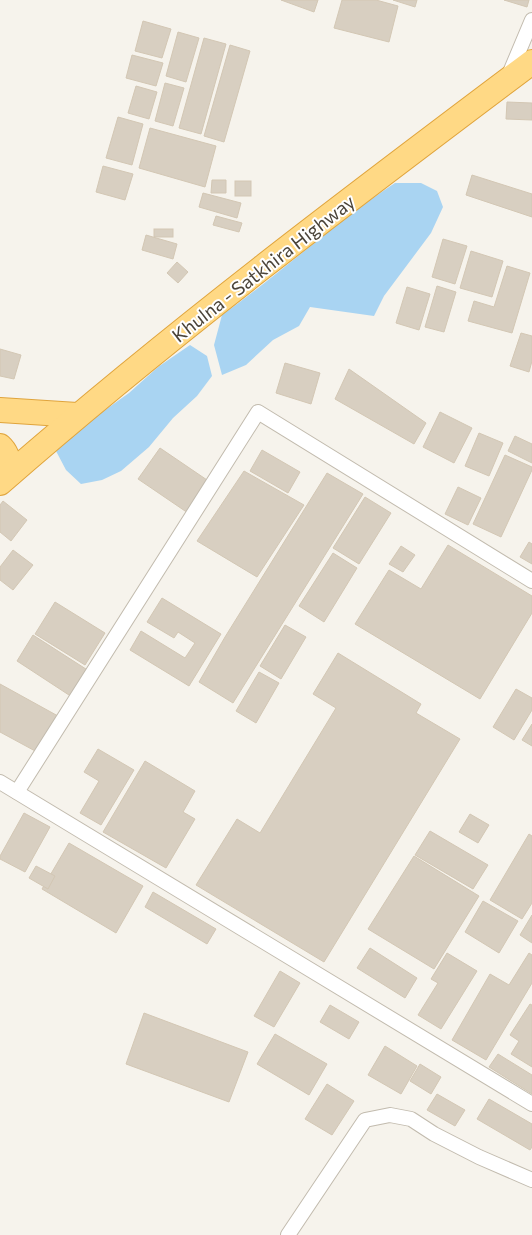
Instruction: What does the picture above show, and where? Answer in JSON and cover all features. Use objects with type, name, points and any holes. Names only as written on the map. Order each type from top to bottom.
[{"type":"highway","name":"Khulna - Satkhira Highway","points":[[6,478],[77,415],[362,190],[532,62]]},
{"type":"highway","points":[[0,410],[77,415]]},
{"type":"highway","points":[[0,446],[10,462],[6,478]]},
{"type":"street","points":[[506,81],[532,20]]},
{"type":"street","points":[[17,792],[258,412],[532,581]]},
{"type":"street","points":[[0,782],[220,917],[532,1104]]},
{"type":"street","points":[[288,1235],[365,1120],[390,1115],[411,1118],[434,1134],[479,1157],[532,1180]]},
{"type":"water","points":[[395,183],[421,183],[437,191],[443,207],[431,233],[384,296],[374,316],[310,307],[299,326],[273,340],[246,365],[222,375],[214,345],[222,315],[372,198]]},
{"type":"water","points":[[190,345],[207,356],[212,376],[197,396],[173,418],[149,447],[121,471],[102,480],[81,484],[66,470],[56,451],[91,420],[129,393],[158,367]]},
{"type":"building","points":[[281,0],[318,0],[314,12]]},
{"type":"building","points":[[342,0],[376,0],[398,6],[389,42],[334,28]]},
{"type":"building","points":[[393,0],[417,0],[415,7]]},
{"type":"building","points":[[504,0],[529,0],[527,7]]},
{"type":"building","points":[[143,21],[171,29],[162,58],[135,51]]},
{"type":"building","points":[[178,32],[199,38],[186,82],[166,76]]},
{"type":"building","points":[[204,38],[226,44],[201,134],[179,128]]},
{"type":"building","points":[[230,45],[250,51],[224,142],[204,136]]},
{"type":"building","points":[[132,55],[163,63],[156,86],[126,78]]},
{"type":"building","points":[[165,83],[184,88],[173,126],[155,121]]},
{"type":"building","points":[[136,86],[157,92],[149,119],[128,113]]},
{"type":"building","points":[[507,102],[532,103],[532,120],[506,119]]},
{"type":"building","points":[[118,117],[143,124],[132,165],[106,158]]},
{"type":"building","points":[[150,128],[216,146],[205,187],[139,168]]},
{"type":"building","points":[[103,166],[133,174],[125,200],[96,192]]},
{"type":"building","points":[[472,175],[532,194],[532,217],[466,195]]},
{"type":"building","points":[[212,180],[226,180],[226,193],[211,193]]},
{"type":"building","points":[[235,181],[251,181],[251,196],[235,196]]},
{"type":"building","points":[[203,193],[241,203],[237,218],[199,207]]},
{"type":"building","points":[[216,216],[242,223],[239,232],[213,225]]},
{"type":"building","points":[[154,229],[173,229],[173,237],[154,237]]},
{"type":"building","points":[[146,235],[177,244],[173,259],[142,250]]},
{"type":"building","points":[[443,239],[467,246],[455,284],[432,277]]},
{"type":"building","points":[[471,251],[503,261],[492,297],[460,288]]},
{"type":"building","points":[[177,262],[188,272],[178,283],[167,273]]},
{"type":"building","points":[[507,266],[530,273],[512,333],[468,321],[474,301],[494,307]]},
{"type":"building","points":[[437,286],[456,292],[444,332],[425,327]]},
{"type":"building","points":[[407,287],[430,294],[419,330],[396,323]]},
{"type":"building","points":[[521,333],[532,336],[532,361],[529,372],[510,366]]},
{"type":"building","points":[[0,349],[21,355],[14,379],[0,376]]},
{"type":"building","points":[[285,363],[320,373],[311,404],[276,393]]},
{"type":"building","points":[[349,369],[426,423],[414,444],[335,399]]},
{"type":"building","points":[[440,412],[472,428],[454,463],[423,447]]},
{"type":"building","points":[[479,433],[503,443],[489,476],[465,466]]},
{"type":"building","points":[[515,436],[532,444],[532,463],[508,451]]},
{"type":"building","points":[[160,448],[210,482],[188,513],[138,479]]},
{"type":"building","points":[[262,450],[300,472],[288,493],[250,471]]},
{"type":"building","points":[[505,455],[532,467],[532,470],[501,537],[473,524]]},
{"type":"building","points":[[244,471],[304,505],[257,577],[197,541]]},
{"type":"building","points":[[327,473],[363,494],[233,703],[199,682]]},
{"type":"building","points":[[458,487],[481,498],[468,525],[445,514]]},
{"type":"building","points":[[365,497],[391,513],[359,564],[333,548]]},
{"type":"building","points":[[3,501],[27,520],[11,541],[0,532],[0,505]]},
{"type":"building","points":[[529,542],[532,544],[532,564],[520,557]]},
{"type":"building","points":[[448,545],[532,596],[532,613],[480,699],[355,624],[389,570],[421,589]]},
{"type":"building","points":[[401,546],[415,555],[403,572],[389,564]]},
{"type":"building","points":[[13,550],[33,565],[13,590],[0,580],[0,567]]},
{"type":"building","points":[[333,553],[357,568],[324,622],[299,606]]},
{"type":"building","points":[[162,598],[221,634],[189,686],[130,650],[141,631],[185,658],[195,643],[178,632],[174,638],[147,622]]},
{"type":"building","points":[[55,602],[105,633],[85,665],[35,634]]},
{"type":"building","points":[[285,625],[306,637],[281,679],[260,666]]},
{"type":"building","points":[[33,635],[89,671],[72,697],[17,661]]},
{"type":"building","points":[[338,653],[421,704],[416,713],[460,739],[324,962],[196,885],[237,819],[260,833],[336,708],[313,694]]},
{"type":"building","points":[[259,672],[279,683],[256,723],[236,711]]},
{"type":"building","points":[[0,684],[58,716],[37,752],[0,732]]},
{"type":"building","points":[[516,689],[532,698],[532,710],[514,740],[493,727]]},
{"type":"building","points":[[532,724],[532,746],[522,740]]},
{"type":"building","points":[[98,749],[134,770],[101,825],[80,813],[99,781],[84,772]]},
{"type":"building","points":[[145,761],[195,791],[183,812],[195,819],[166,868],[103,832]]},
{"type":"building","points":[[24,813],[50,827],[25,872],[0,859]]},
{"type":"building","points":[[470,814],[489,825],[478,843],[459,832]]},
{"type":"building","points":[[430,831],[488,865],[473,889],[415,855]]},
{"type":"building","points":[[529,834],[532,836],[532,903],[522,919],[490,900]]},
{"type":"building","points":[[69,843],[143,886],[116,933],[42,889]]},
{"type":"building","points":[[414,856],[479,896],[434,969],[368,929]]},
{"type":"building","points":[[36,866],[55,876],[48,889],[29,878]]},
{"type":"building","points":[[153,892],[216,929],[207,944],[145,907]]},
{"type":"building","points":[[483,901],[518,921],[499,953],[465,932]]},
{"type":"building","points":[[532,915],[532,943],[520,935]]},
{"type":"building","points":[[370,948],[417,978],[405,998],[357,968]]},
{"type":"building","points":[[447,953],[477,971],[441,1029],[418,1015],[438,983],[431,979]]},
{"type":"building","points":[[529,953],[532,955],[532,983],[486,1060],[452,1040],[490,974],[509,985]]},
{"type":"building","points":[[280,971],[300,983],[274,1027],[254,1016]]},
{"type":"building","points":[[530,1004],[532,1005],[532,1067],[511,1054],[519,1041],[510,1035]]},
{"type":"building","points":[[330,1005],[359,1022],[349,1039],[320,1022]]},
{"type":"building","points":[[144,1013],[248,1052],[229,1102],[126,1064]]},
{"type":"building","points":[[275,1034],[327,1064],[309,1095],[257,1064]]},
{"type":"building","points":[[385,1046],[417,1066],[401,1094],[368,1075]]},
{"type":"building","points":[[498,1054],[532,1075],[532,1094],[489,1067]]},
{"type":"building","points":[[420,1064],[441,1077],[431,1094],[410,1081]]},
{"type":"building","points":[[327,1084],[354,1101],[332,1135],[305,1119]]},
{"type":"building","points":[[437,1094],[465,1110],[455,1126],[427,1110]]},
{"type":"building","points":[[489,1099],[532,1124],[532,1147],[530,1150],[477,1119]]}]
